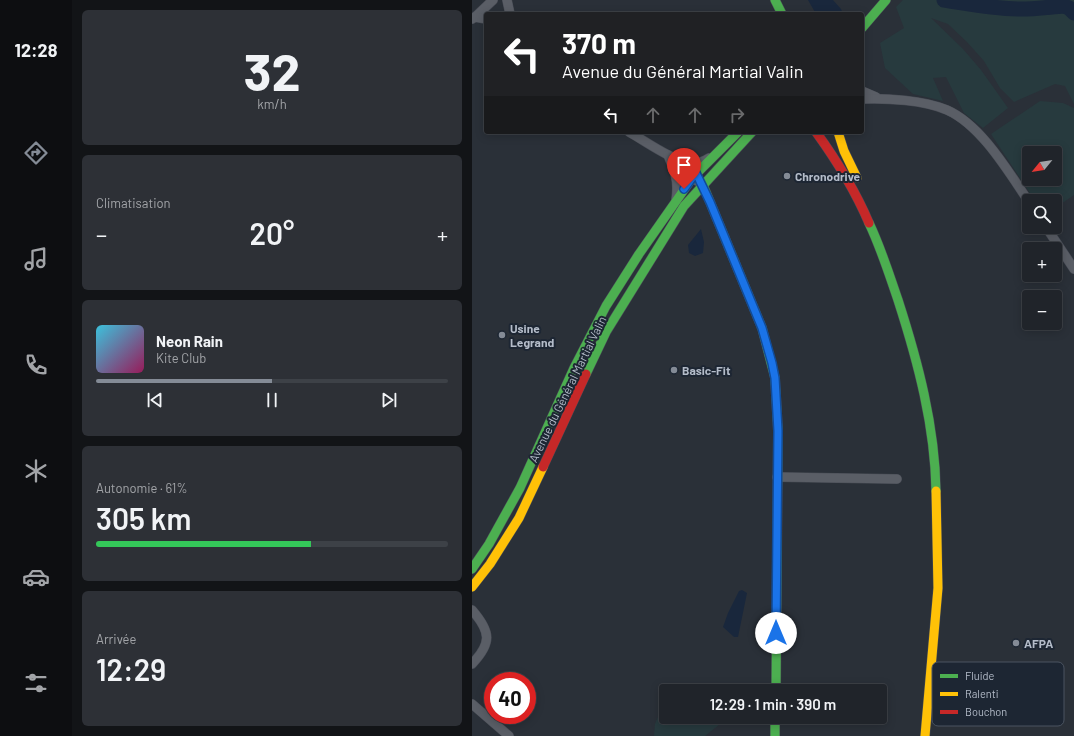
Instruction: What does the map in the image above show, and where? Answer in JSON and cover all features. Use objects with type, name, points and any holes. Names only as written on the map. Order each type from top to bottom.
[{"type":"main road","points":[[775,0],[781,12]]},
{"type":"main road","points":[[864,26],[886,0]]},
{"type":"main road","name":"Avenue du Général Martial Valin","points":[[472,569],[489,544],[520,488],[574,368],[606,306],[695,175],[736,134]]},
{"type":"main road","name":"Avenue du Général Martial Valin","points":[[472,587],[490,564],[519,518],[606,332],[684,206],[750,134]]},
{"type":"main road","points":[[817,134],[836,160],[857,195],[880,246],[909,334],[923,391],[936,474],[938,547],[938,588],[925,736]]},
{"type":"main road","points":[[839,134],[844,151],[887,242],[909,306],[923,354],[936,412],[942,458],[946,520]]},
{"type":"main road","points":[[702,185],[762,328],[772,363],[777,392],[776,684]]},
{"type":"main road","points":[[939,662],[945,588],[946,550]]},
{"type":"main road","points":[[775,724],[775,736]]},
{"type":"main road","points":[[933,736],[934,726]]},
{"type":"street","points":[[473,18],[493,0]]},
{"type":"street","points":[[507,0],[510,12]]},
{"type":"street","points":[[473,18],[484,19]]},
{"type":"street","points":[[864,91],[879,98]]},
{"type":"street","points":[[864,99],[879,98],[925,103],[946,109],[963,119],[980,133],[1023,194]]},
{"type":"street","points":[[632,134],[668,155],[695,175],[702,185]]},
{"type":"street","points":[[668,155],[684,161],[695,163],[703,161],[720,149]]},
{"type":"street","points":[[668,155],[676,174],[678,189],[676,201]]},
{"type":"street","points":[[684,161],[695,170],[695,175]]},
{"type":"street","points":[[1051,234],[1074,269]]},
{"type":"street","points":[[777,477],[897,479]]},
{"type":"street","points":[[472,610],[487,631],[486,643],[482,653],[472,664]]},
{"type":"street","points":[[472,704],[509,736]]},
{"type":"green space","points":[[903,0],[1074,0],[1074,104],[1065,86],[1055,84],[1014,102],[1000,88],[984,61],[967,42],[948,24],[931,18],[963,49],[981,70],[1008,108],[983,128],[964,113],[946,77],[933,78],[943,101],[913,94],[885,68],[880,43],[904,28],[896,7]]},
{"type":"green space","points":[[1040,101],[1063,103],[1074,108],[1074,195],[1062,203],[1062,194],[1030,194],[1025,186],[1062,186],[1062,146],[1022,146],[1022,181],[991,134]]},
{"type":"green space","points":[[659,715],[659,724],[720,724],[705,736],[654,736],[655,724]]},
{"type":"water","points":[[808,0],[833,0],[842,12],[815,12]]},
{"type":"water","points":[[701,229],[704,242],[703,253],[695,256],[689,253],[688,245]]},
{"type":"water","points":[[742,590],[747,593],[738,637],[734,637],[723,627],[739,591]]},
{"type":"waterway","points":[[944,0],[1011,9],[1064,6],[1069,8],[1074,13]]},
{"type":"traffic: fast","points":[[775,0],[781,12]]},
{"type":"traffic: fast","points":[[864,26],[886,0]]},
{"type":"traffic: fast","points":[[472,569],[489,544],[520,488],[574,368],[606,306],[639,254],[693,177],[736,134]]},
{"type":"traffic: fast","points":[[586,374],[606,332],[684,206],[750,134]]},
{"type":"traffic: fast","points":[[703,185],[762,328],[775,378],[778,431],[776,684]]},
{"type":"traffic: fast","points":[[869,223],[881,251],[898,300],[919,371],[929,418],[935,467],[936,491]]},
{"type":"traffic: fast","points":[[775,724],[775,736]]},
{"type":"traffic: slow","points":[[839,134],[844,151],[857,178]]},
{"type":"traffic: slow","points":[[472,587],[490,564],[519,518],[543,467]]},
{"type":"traffic: slow","points":[[925,736],[938,588],[936,491]]},
{"type":"traffic: jam","points":[[817,134],[845,176],[869,223]]},
{"type":"traffic: jam","points":[[543,467],[586,374]]},
{"type":"place","name":"Chronodrive","points":[[787,176]]},
{"type":"place","name":"Usine Legrand","points":[[502,335]]},
{"type":"place","name":"Basic-Fit","points":[[674,370]]},
{"type":"place","name":"AFPA","points":[[1016,643]]},
{"type":"route","points":[[684,189],[696,173],[710,202],[762,328],[772,363],[777,392],[778,431],[776,633]]}]
